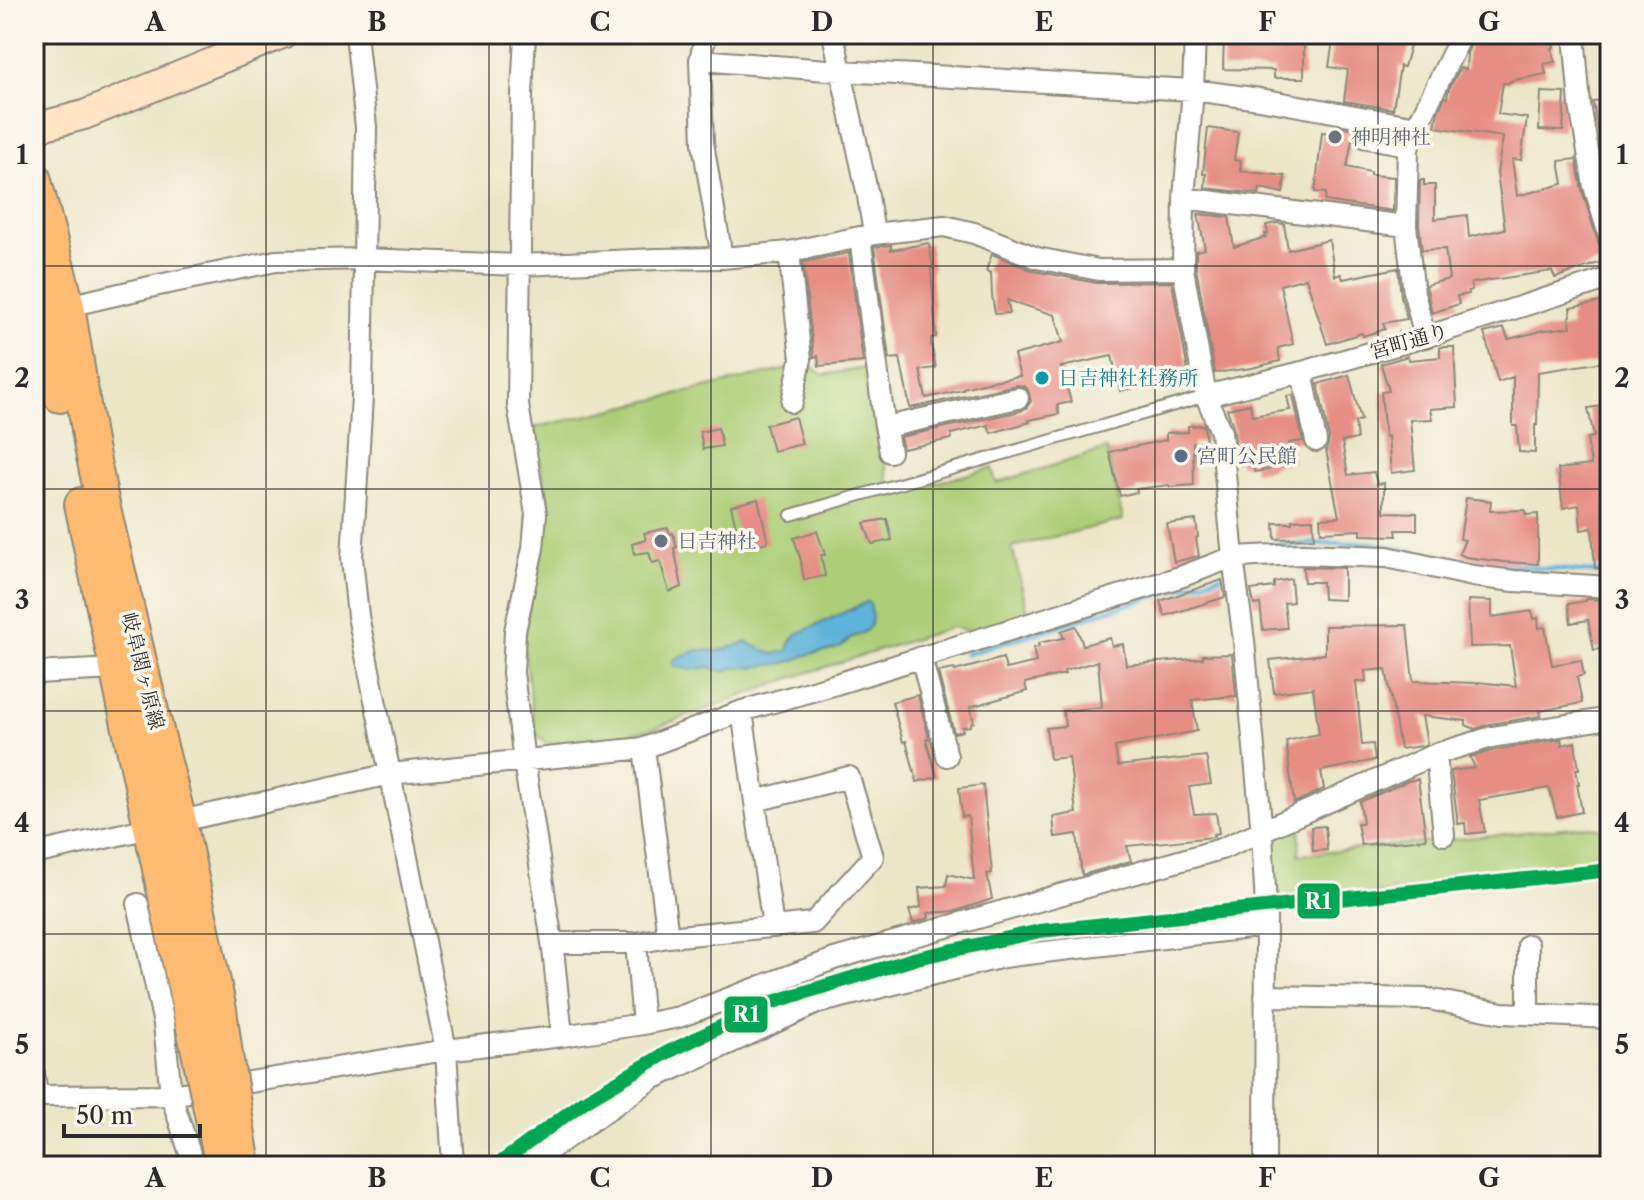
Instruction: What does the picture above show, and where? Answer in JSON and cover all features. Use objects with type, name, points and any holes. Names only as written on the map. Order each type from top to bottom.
[{"type":"main road","name":"岐阜関ヶ原線","points":[[34,177],[69,446],[116,669],[220,1010],[213,1058],[222,1166]]},
{"type":"main road","name":"岐阜関ヶ原線","points":[[34,265],[90,442],[165,825]]},
{"type":"main road","name":"岐阜関ヶ原線","points":[[213,1058],[244,1166]]},
{"type":"street","points":[[34,128],[84,115],[282,34]]},
{"type":"street","points":[[356,34],[366,127],[362,397],[352,558],[358,616],[446,1050],[453,1166]]},
{"type":"street","points":[[525,34],[518,405],[536,514],[533,548],[515,631],[513,673],[552,943],[562,1036]]},
{"type":"street","points":[[706,34],[700,60],[703,143],[722,258]]},
{"type":"street","points":[[833,34],[868,196],[867,236],[890,452]]},
{"type":"street","points":[[1195,34],[1184,198],[1183,269],[1206,396],[1221,432],[1262,833],[1266,926],[1265,1166]]},
{"type":"street","points":[[1425,337],[1414,293],[1406,226],[1408,150],[1410,140],[1462,34]]},
{"type":"street","points":[[1574,34],[1580,105],[1591,172],[1610,238]]},
{"type":"street","points":[[700,60],[840,71],[1193,90],[1417,127]]},
{"type":"street","points":[[1184,198],[1406,226]]},
{"type":"street","points":[[49,308],[276,261],[363,259],[521,265],[722,258],[789,252],[867,236],[944,226],[974,233],[1037,258],[1099,270],[1183,269]]},
{"type":"street","points":[[789,252],[801,359],[792,402]]},
{"type":"street","name":"宮町通り","points":[[1206,396],[1425,337],[1610,278]]},
{"type":"street","points":[[1302,372],[1316,441]]},
{"type":"street","points":[[886,427],[1018,398]]},
{"type":"street","points":[[34,854],[390,774],[644,748],[742,711],[1183,576],[1233,557],[1301,554],[1387,557],[1473,576],[1610,587]]},
{"type":"street","points":[[921,657],[947,756]]},
{"type":"street","points":[[34,673],[116,669]]},
{"type":"street","points":[[742,711],[773,927]]},
{"type":"street","points":[[34,1074],[36,1096],[171,1095],[446,1050],[562,1036],[679,1017],[834,959],[1221,849],[1436,754],[1492,737],[1610,718]]},
{"type":"street","points":[[644,748],[668,937]]},
{"type":"street","points":[[1436,754],[1444,835]]},
{"type":"street","points":[[552,943],[636,943],[813,923],[873,857],[849,777],[755,801]]},
{"type":"street","points":[[138,904],[164,1024],[171,1095],[194,1166]]},
{"type":"street","points":[[530,1166],[652,1079],[817,1003],[1003,957],[1266,926]]},
{"type":"street","points":[[636,943],[643,1024]]},
{"type":"street","points":[[1528,945],[1528,1014]]},
{"type":"street","points":[[1265,996],[1428,999],[1502,1013],[1610,1018]]},
{"type":"lane","points":[[1363,142],[1408,150]]},
{"type":"lane","points":[[791,515],[1206,396]]},
{"type":"green space","points":[[809,364],[823,375],[871,367],[890,495],[992,468],[996,483],[1107,449],[1123,520],[1012,547],[1028,613],[972,632],[953,627],[794,677],[655,728],[602,740],[547,743],[535,733],[524,644],[529,605],[545,541],[548,499],[533,428]]},
{"type":"green space","points":[[1300,821],[1299,855],[1583,826],[1610,830],[1610,866],[1271,905],[1268,833]]},
{"type":"water","points":[[867,602],[871,612],[869,627],[836,649],[782,664],[739,667],[724,672],[709,667],[690,670],[674,666],[676,658],[698,650],[720,651],[747,642],[772,654],[788,651],[797,634]]},
{"type":"building","points":[[1224,34],[1304,34],[1304,78],[1274,78],[1274,70],[1223,69]]},
{"type":"building","points":[[1334,34],[1375,37],[1376,34],[1413,34],[1404,67],[1400,66],[1393,109],[1344,101],[1348,70],[1329,67]]},
{"type":"building","points":[[1496,34],[1523,38],[1522,34],[1552,34],[1554,47],[1555,62],[1544,64],[1546,74],[1503,83],[1498,114],[1527,118],[1521,160],[1512,159],[1517,196],[1563,184],[1559,161],[1576,159],[1598,242],[1610,251],[1610,259],[1555,278],[1552,271],[1471,283],[1469,294],[1457,296],[1459,304],[1432,313],[1426,285],[1449,279],[1445,249],[1422,250],[1420,180],[1424,180],[1424,185],[1435,185],[1435,219],[1467,215],[1469,237],[1505,229],[1497,173],[1503,137],[1435,127],[1437,115],[1460,68],[1466,69],[1467,53],[1475,35],[1495,39]]},
{"type":"building","points":[[1541,92],[1565,93],[1563,131],[1539,130]]},
{"type":"building","points":[[1610,98],[1610,194],[1593,102]]},
{"type":"building","points":[[1339,126],[1354,129],[1347,167],[1370,172],[1370,175],[1394,177],[1393,211],[1325,201],[1326,193],[1315,192],[1322,132],[1337,133]]},
{"type":"building","points":[[1208,128],[1238,132],[1234,160],[1241,161],[1240,171],[1285,176],[1283,193],[1260,188],[1259,194],[1205,188],[1206,174],[1203,174]]},
{"type":"building","points":[[1198,214],[1229,217],[1234,247],[1266,237],[1266,225],[1276,223],[1284,224],[1288,250],[1329,240],[1335,276],[1341,274],[1343,279],[1398,268],[1407,319],[1383,323],[1385,329],[1327,344],[1306,278],[1280,285],[1293,344],[1278,348],[1280,361],[1215,373],[1196,268],[1196,251],[1205,249]]},
{"type":"building","points":[[929,243],[936,337],[931,338],[931,344],[936,368],[920,370],[926,398],[1020,376],[1014,355],[1063,342],[1055,315],[1007,300],[1010,313],[995,314],[991,273],[986,271],[992,254],[1034,271],[1097,283],[1172,282],[1189,377],[1164,385],[1163,381],[1120,391],[1112,356],[1061,367],[1071,402],[1057,405],[1059,414],[991,433],[988,425],[951,434],[951,439],[903,449],[900,437],[1021,411],[1031,401],[1028,390],[1016,385],[910,408],[900,358],[889,359],[874,247],[891,245],[891,250]]},
{"type":"building","points":[[849,253],[863,362],[819,366],[818,356],[814,357],[803,262]]},
{"type":"building","points":[[1610,300],[1610,361],[1538,372],[1535,453],[1519,452],[1517,426],[1513,426],[1513,377],[1498,382],[1484,333],[1504,328],[1508,339],[1571,327],[1570,308]]},
{"type":"building","points":[[1440,347],[1454,347],[1457,407],[1430,409],[1432,419],[1410,420],[1415,470],[1391,473],[1381,392],[1389,391],[1381,364],[1408,356],[1409,360],[1440,357]]},
{"type":"building","points":[[1349,375],[1361,420],[1355,422],[1357,439],[1342,442],[1348,475],[1374,472],[1377,484],[1384,483],[1384,512],[1417,513],[1417,530],[1396,530],[1397,536],[1361,535],[1361,530],[1321,532],[1320,518],[1339,517],[1326,450],[1329,438],[1318,384]]},
{"type":"building","points":[[1293,395],[1303,441],[1289,443],[1293,462],[1254,472],[1253,463],[1240,465],[1227,409],[1250,404],[1252,416],[1290,410],[1287,396]]},
{"type":"building","points":[[1610,405],[1610,567],[1595,568],[1592,528],[1581,530],[1579,505],[1563,508],[1558,469],[1591,465],[1587,438],[1594,437],[1588,408]]},
{"type":"building","points":[[795,417],[802,444],[773,451],[766,425]]},
{"type":"building","points":[[1204,425],[1206,442],[1193,443],[1194,485],[1136,489],[1137,492],[1120,496],[1109,452],[1166,440],[1166,433],[1188,432],[1188,426]]},
{"type":"building","points":[[718,428],[722,446],[703,449],[700,432]]},
{"type":"building","points":[[1466,498],[1491,501],[1490,511],[1525,510],[1526,515],[1538,514],[1538,564],[1503,562],[1459,554],[1465,540],[1460,539]]},
{"type":"building","points":[[758,499],[768,542],[741,548],[731,506]]},
{"type":"building","points":[[887,519],[892,540],[872,544],[864,523]]},
{"type":"building","points":[[1313,519],[1314,538],[1275,539],[1274,523]]},
{"type":"building","points":[[1196,520],[1199,556],[1174,562],[1167,524]]},
{"type":"building","points":[[668,528],[677,547],[674,548],[682,587],[669,592],[660,561],[652,563],[649,552],[634,554],[632,544],[646,540],[644,533]]},
{"type":"building","points":[[817,531],[825,555],[821,555],[825,576],[804,580],[794,538]]},
{"type":"building","points":[[1303,567],[1344,568],[1344,600],[1323,599],[1322,582],[1304,582]]},
{"type":"building","points":[[1291,579],[1293,602],[1284,603],[1287,628],[1263,630],[1260,604],[1254,605],[1251,590],[1274,587],[1274,582]]},
{"type":"building","points":[[1222,580],[1225,597],[1165,616],[1160,601]]},
{"type":"building","points":[[1586,599],[1610,600],[1610,647],[1594,650],[1588,620],[1571,623],[1568,604]]},
{"type":"building","points":[[1468,600],[1492,601],[1492,617],[1532,611],[1534,619],[1538,618],[1539,628],[1545,627],[1552,665],[1581,660],[1584,675],[1577,677],[1582,703],[1540,711],[1541,716],[1475,729],[1466,725],[1466,721],[1422,716],[1427,744],[1400,749],[1386,669],[1365,671],[1366,681],[1356,682],[1362,745],[1373,744],[1375,760],[1321,771],[1324,789],[1294,803],[1286,741],[1319,734],[1313,688],[1274,693],[1270,660],[1325,654],[1325,626],[1407,625],[1413,681],[1516,686],[1510,646],[1470,647]]},
{"type":"building","points":[[1076,626],[1083,645],[1110,638],[1112,646],[1123,644],[1126,665],[1232,654],[1236,696],[1192,700],[1197,731],[1115,747],[1118,766],[1206,756],[1211,784],[1189,787],[1194,814],[1216,813],[1219,833],[1213,834],[1214,837],[1127,846],[1131,861],[1082,875],[1077,834],[1055,837],[1053,817],[1076,813],[1069,757],[1050,759],[1046,728],[1065,726],[1063,711],[1102,707],[1098,661],[1064,671],[1065,674],[1025,683],[1027,691],[970,707],[974,722],[971,726],[962,727],[963,731],[954,733],[938,672],[955,671],[1003,658],[1006,669],[1036,662],[1033,648],[1039,647],[1038,643],[1064,638],[1061,631]]},
{"type":"building","points":[[918,695],[937,777],[917,782],[892,702]]},
{"type":"building","points":[[1561,739],[1562,745],[1575,742],[1582,812],[1557,817],[1549,788],[1479,800],[1485,832],[1466,834],[1465,823],[1458,824],[1451,771],[1475,768],[1470,757]]},
{"type":"building","points":[[1418,779],[1426,839],[1361,845],[1357,823],[1363,823],[1360,802]]},
{"type":"building","points":[[983,785],[992,873],[987,874],[992,899],[956,911],[928,913],[929,918],[913,923],[909,910],[921,907],[919,888],[946,886],[948,874],[974,880],[968,816],[962,817],[959,788]]},
{"type":"building","points":[[1325,826],[1327,850],[1313,851],[1311,827]]},
{"type":"waterway","points":[[1248,545],[1370,543],[1469,562],[1610,574]]},
{"type":"waterway","points":[[966,654],[1220,576]]},
{"type":"transit line","name":"R1","points":[[496,1166],[585,1101],[668,1052],[770,1003],[917,958],[1040,931],[1610,870]]},
{"type":"place","name":"神明神社","points":[[1335,137]]},
{"type":"place","name":"日吉神社社務所","points":[[1042,378]]},
{"type":"place","name":"宮町公民館","points":[[1181,456]]},
{"type":"place","name":"日吉神社","points":[[661,541]]}]
